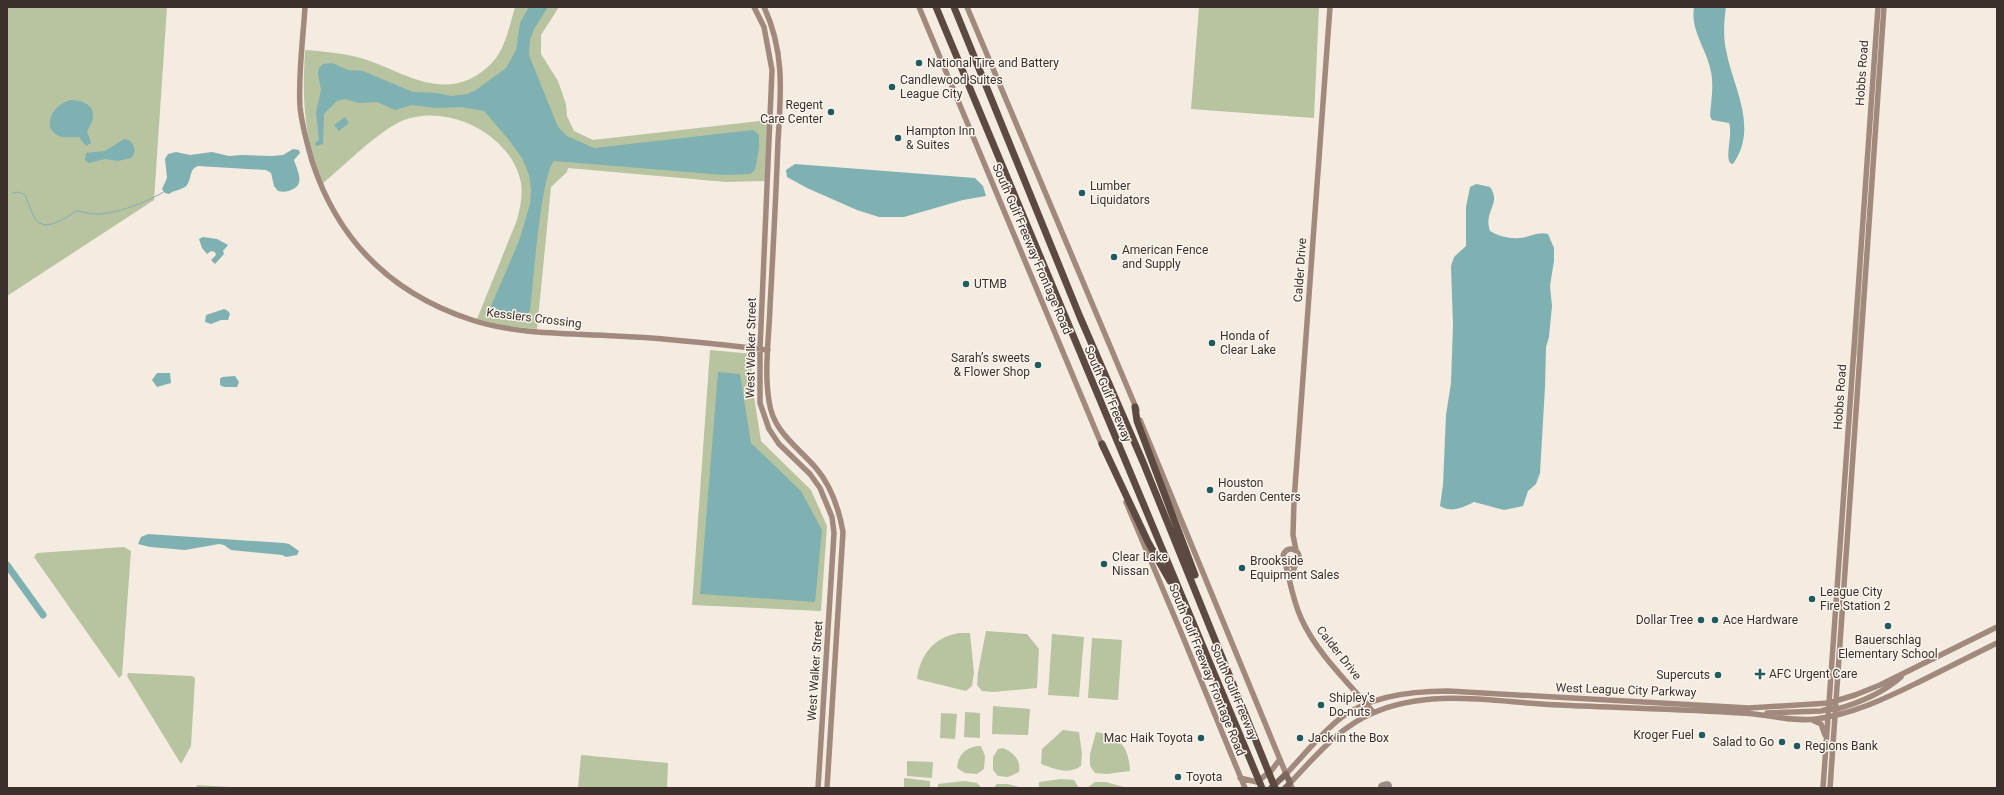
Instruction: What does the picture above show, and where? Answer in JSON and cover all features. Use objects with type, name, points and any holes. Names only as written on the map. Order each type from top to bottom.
[{"type":"highway","name":"South Gulf Freeway","points":[[936,7],[1262,788]]},
{"type":"highway","name":"South Gulf Freeway","points":[[954,7],[1080,317],[1143,462],[1237,692],[1274,788]]},
{"type":"highway","points":[[1135,407],[1137,421],[1227,658],[1237,692]]},
{"type":"highway","points":[[1102,444],[1148,542],[1170,581],[1193,637],[1204,651]]},
{"type":"main road","points":[[1286,774],[1291,786]]},
{"type":"main road","name":"West League City Parkway","points":[[1271,788],[1286,774]]},
{"type":"main road","name":"West League City Parkway","points":[[1285,788],[1291,786]]},
{"type":"street","name":"Kesslers Crossing","points":[[305,7],[300,106],[306,142],[320,185],[339,221],[356,246],[382,271],[433,305],[472,320],[498,327],[574,335],[616,336],[768,350]]},
{"type":"street","name":"West Walker Street","points":[[754,7],[764,27],[772,70],[760,349],[760,404],[769,429],[779,444],[810,474],[820,488],[832,517],[834,532],[818,788]]},
{"type":"street","name":"West Walker Street","points":[[764,7],[770,20],[782,76],[768,350],[769,402],[776,425],[786,439],[816,469],[827,484],[840,516],[843,532],[827,788]]},
{"type":"street","name":"South Gulf Freeway Frontage Road","points":[[919,7],[1245,788]]},
{"type":"street","points":[[967,7],[1135,407],[1168,491],[1286,774]]},
{"type":"street","name":"Calder Drive","points":[[1296,550],[1293,535],[1330,7]]},
{"type":"street","name":"Hobbs Road","points":[[1824,788],[1878,7]]},
{"type":"street","name":"Hobbs Road","points":[[1830,788],[1884,7]]},
{"type":"street","name":"Calder Drive","points":[[1286,550],[1293,535]]},
{"type":"street","points":[[1290,580],[1296,563],[1300,557],[1296,550],[1291,548],[1286,550],[1283,558],[1286,562],[1290,565],[1296,563]]},
{"type":"street","name":"Calder Drive","points":[[1286,562],[1298,610],[1306,628],[1317,646],[1373,712]]},
{"type":"street","name":"West League City Parkway","points":[[1291,786],[1345,728],[1373,712],[1402,702],[1424,698],[1450,698],[1613,708],[1743,713],[1787,720],[1810,719],[1829,710],[1836,701],[1880,685],[1997,626]]},
{"type":"street","points":[[1743,713],[1770,714],[1829,710],[1836,711],[1876,703],[1997,643]]},
{"type":"street","points":[[1836,711],[1875,695],[1909,670]]},
{"type":"street","name":"West League City Parkway","points":[[1286,774],[1341,717],[1366,703],[1406,693],[1431,691],[1750,708],[1829,710]]},
{"type":"street","points":[[1613,708],[1614,701]]},
{"type":"street","points":[[1674,710],[1676,704]]},
{"type":"street","points":[[1810,719],[1823,727],[1827,741]]},
{"type":"street","points":[[1240,778],[1257,782],[1272,770],[1280,759]]},
{"type":"green space","points":[[7,7],[167,7],[154,200],[7,296]]},
{"type":"green space","points":[[515,7],[559,7],[541,35],[541,54],[558,81],[566,104],[567,116],[574,131],[593,140],[768,120],[766,181],[726,182],[568,168],[567,172],[551,187],[537,329],[506,326],[477,319],[517,220],[522,188],[515,166],[505,151],[492,137],[476,127],[458,120],[440,116],[422,116],[404,120],[394,125],[373,140],[322,184],[311,149],[304,102],[305,50],[331,52],[357,57],[426,82],[455,84],[470,79],[487,67],[496,58],[505,40]]},
{"type":"green space","points":[[1199,7],[1319,7],[1314,118],[1191,109]]},
{"type":"green space","points":[[1864,243],[1858,353],[1856,358]]},
{"type":"green space","points":[[710,350],[753,354],[751,378],[761,441],[811,490],[827,526],[821,611],[692,605]]},
{"type":"green space","points":[[124,547],[131,551],[122,675],[119,678],[34,557],[37,553]]},
{"type":"green space","points":[[986,631],[1027,634],[1039,649],[1037,688],[993,692],[982,691],[977,685]]},
{"type":"green space","points":[[959,633],[970,633],[974,673],[972,686],[966,691],[917,679],[921,662],[930,648],[942,638]]},
{"type":"green space","points":[[1052,634],[1084,637],[1079,697],[1048,695]]},
{"type":"green space","points":[[1092,638],[1122,640],[1118,700],[1088,698]]},
{"type":"green space","points":[[128,673],[192,676],[195,678],[191,746],[181,764],[127,676]]},
{"type":"green space","points":[[993,706],[1030,709],[1028,735],[992,734]]},
{"type":"green space","points":[[965,712],[980,713],[980,738],[964,737]]},
{"type":"green space","points":[[941,713],[957,714],[955,739],[940,738]]},
{"type":"green space","points":[[1063,730],[1079,732],[1082,754],[1081,766],[1076,769],[1066,771],[1041,764],[1042,749]]},
{"type":"green space","points":[[1096,732],[1111,736],[1122,744],[1128,755],[1130,771],[1106,774],[1095,773],[1090,766],[1090,754]]},
{"type":"green space","points":[[981,746],[985,756],[984,769],[977,774],[965,773],[957,768],[959,759],[964,752],[971,747]]},
{"type":"green space","points":[[1003,748],[1016,757],[1019,764],[1019,772],[1008,777],[998,776],[993,770],[993,757],[998,749]]},
{"type":"green space","points":[[581,755],[668,763],[667,788],[578,788]]},
{"type":"green space","points":[[907,761],[933,762],[932,778],[907,776]]},
{"type":"green space","points":[[904,778],[930,781],[930,788],[904,788]]},
{"type":"green space","points":[[1061,779],[1074,780],[1079,788],[1039,788],[1039,782]]},
{"type":"green space","points":[[964,781],[977,783],[982,788],[938,788],[938,784]]},
{"type":"green space","points":[[1095,782],[1106,782],[1127,788],[1087,788]]},
{"type":"green space","points":[[997,784],[1008,784],[1023,788],[993,788]]},
{"type":"green space","points":[[196,785],[247,788],[198,788]]},
{"type":"water","points":[[529,7],[548,7],[534,29],[530,40],[529,55],[558,127],[567,136],[594,148],[753,130],[759,135],[759,148],[755,170],[750,174],[724,175],[554,161],[549,170],[545,186],[535,256],[530,311],[525,315],[498,311],[491,306],[519,241],[530,204],[531,189],[529,175],[522,158],[509,140],[484,111],[461,107],[436,108],[412,105],[395,110],[377,102],[358,103],[345,99],[337,101],[324,114],[323,144],[316,146],[315,143],[319,140],[316,113],[321,90],[318,74],[319,68],[323,64],[332,63],[348,70],[363,71],[413,92],[437,93],[451,96],[467,94],[476,90],[506,68],[516,50],[520,23]]},
{"type":"water","points":[[1694,7],[1726,7],[1724,28],[1725,45],[1742,107],[1744,122],[1744,136],[1740,150],[1733,164],[1730,163],[1728,155],[1730,133],[1729,123],[1712,120],[1710,116],[1712,77],[1709,64],[1694,24]]},
{"type":"water","points":[[71,100],[84,103],[92,109],[93,119],[87,131],[91,143],[86,146],[79,137],[60,136],[53,132],[50,128],[52,114],[58,106]]},
{"type":"water","points":[[345,117],[349,123],[339,131],[334,125]]},
{"type":"water","points":[[124,139],[130,141],[134,146],[134,152],[131,158],[118,161],[105,159],[89,163],[85,160],[86,153],[105,151]]},
{"type":"water","points":[[293,149],[299,150],[300,153],[294,160],[299,181],[296,188],[288,191],[278,191],[274,186],[271,173],[266,170],[198,166],[193,169],[189,182],[185,187],[169,194],[165,193],[162,189],[167,178],[165,159],[168,154],[176,152],[190,155],[212,152],[229,156],[272,156],[283,155]]},
{"type":"water","points":[[795,164],[975,178],[983,186],[986,196],[963,200],[904,217],[879,217],[857,210],[807,188],[787,177],[786,170]]},
{"type":"water","points":[[1476,184],[1490,187],[1493,193],[1494,198],[1488,224],[1490,231],[1500,236],[1512,238],[1523,238],[1540,233],[1548,234],[1554,248],[1554,261],[1550,286],[1552,306],[1549,337],[1546,347],[1540,473],[1536,484],[1528,491],[1523,506],[1504,510],[1474,502],[1461,508],[1448,509],[1440,506],[1443,485],[1446,415],[1451,383],[1453,325],[1451,266],[1454,257],[1466,246],[1466,207],[1470,187]]},
{"type":"water","points":[[203,237],[217,239],[228,245],[223,251],[224,254],[215,264],[211,260],[216,255],[215,252],[211,251],[207,254],[202,248],[199,239]]},
{"type":"water","points":[[224,309],[230,314],[228,320],[221,320],[211,324],[205,322],[206,315]]},
{"type":"water","points":[[718,372],[740,374],[751,443],[801,491],[822,530],[815,602],[700,594]]},
{"type":"water","points":[[157,373],[170,373],[171,383],[157,387],[152,380]]},
{"type":"water","points":[[235,376],[239,382],[237,387],[224,387],[220,385],[220,379],[222,377]]},
{"type":"water","points":[[148,534],[284,543],[289,544],[299,551],[297,555],[286,557],[282,555],[231,550],[224,545],[219,544],[185,550],[150,547],[138,544],[141,537]]},
{"type":"waterway","points":[[13,193],[19,192],[25,195],[37,221],[47,225],[53,224],[76,211],[102,214],[121,210],[150,199],[165,191]]},
{"type":"waterway","points":[[7,565],[43,615]]},
{"type":"taxiway","points":[[1383,787],[1387,786]]},
{"type":"place","name":"National Tire and Battery","points":[[919,63]]},
{"type":"place","name":"Candlewood Suites League City","points":[[892,87]]},
{"type":"place","name":"Regent Care Center","points":[[831,112]]},
{"type":"place","name":"Hampton Inn & Suites","points":[[898,138]]},
{"type":"place","name":"Lumber Liquidators","points":[[1082,193]]},
{"type":"place","name":"American Fence and Supply","points":[[1114,257]]},
{"type":"place","name":"UTMB","points":[[966,284]]},
{"type":"place","name":"Honda of Clear Lake","points":[[1212,343]]},
{"type":"place","name":"Sarah’s sweets & Flower Shop","points":[[1038,365]]},
{"type":"place","name":"Houston Garden Centers","points":[[1210,490]]},
{"type":"place","name":"Clear Lake Nissan","points":[[1104,564]]},
{"type":"place","name":"Brookside Equipment Sales","points":[[1242,568]]},
{"type":"place","name":"League City Fire Station 2","points":[[1812,599]]},
{"type":"place","name":"Dollar Tree","points":[[1701,620]]},
{"type":"place","name":"Ace Hardware","points":[[1715,620]]},
{"type":"place","name":"Bauerschlag Elementary School","points":[[1888,626]]},
{"type":"place","name":"AFC Urgent Care","points":[[1760,674]]},
{"type":"place","name":"Supercuts","points":[[1718,675]]},
{"type":"place","name":"Shipley's Do-nuts","points":[[1321,705]]},
{"type":"place","name":"Kroger Fuel","points":[[1702,735]]},
{"type":"place","name":"Mac Haik Toyota","points":[[1201,738]]},
{"type":"place","name":"Jack in the Box","points":[[1300,738]]},
{"type":"place","name":"Salad to Go","points":[[1782,742]]},
{"type":"place","name":"Regions Bank","points":[[1797,746]]},
{"type":"place","name":"Toyota","points":[[1178,777]]}]
